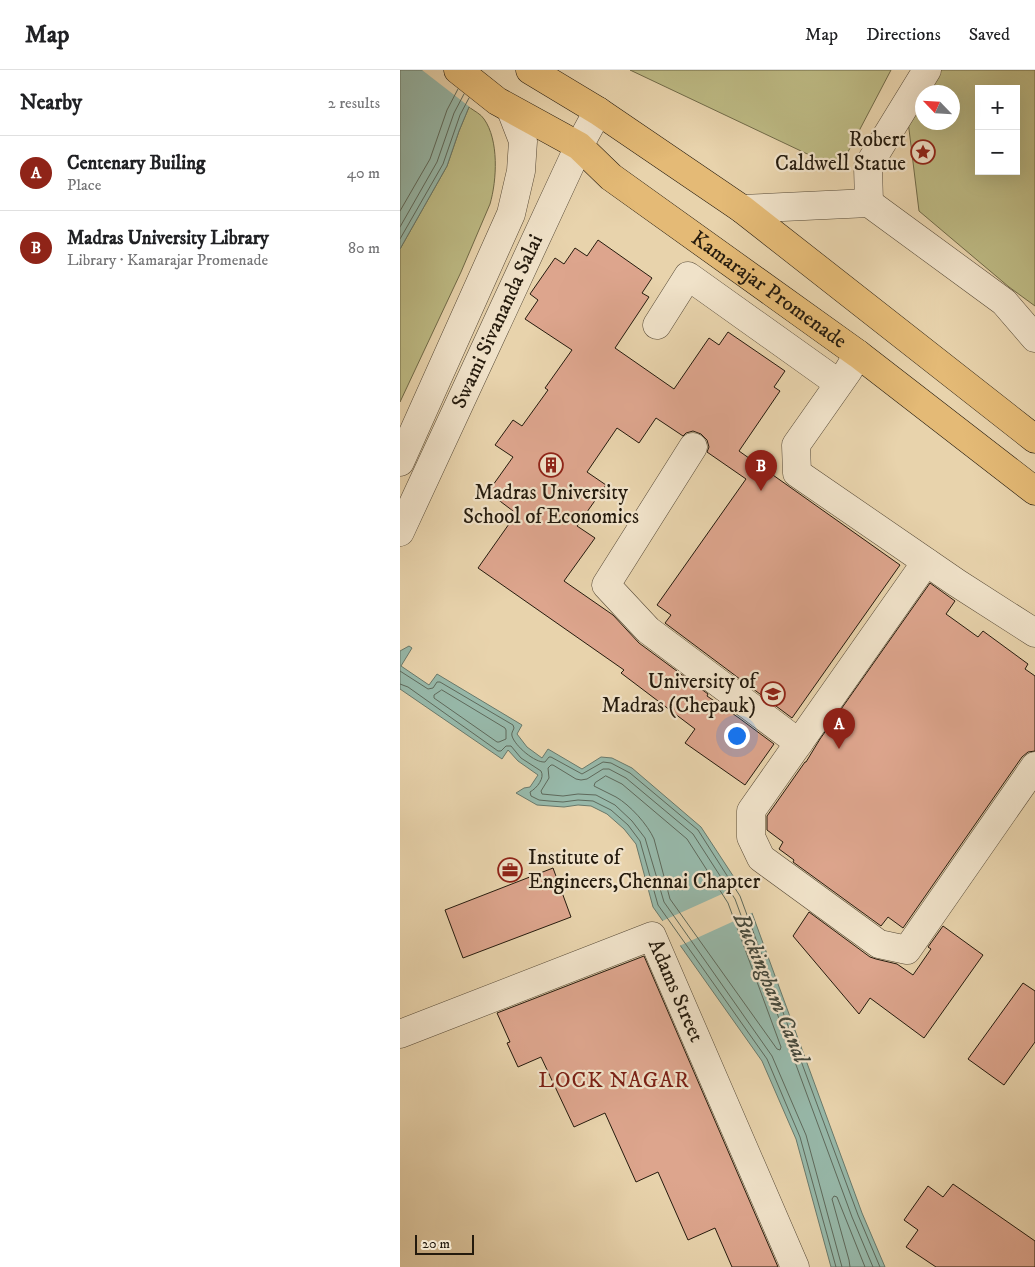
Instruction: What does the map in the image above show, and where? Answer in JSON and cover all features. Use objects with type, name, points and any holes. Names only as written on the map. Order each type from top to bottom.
[{"type":"main road","name":"Kamarajar Promenade","points":[[458,70],[504,105],[579,146],[610,177],[858,354],[1035,491]]},
{"type":"main road","name":"Kamarajar Promenade","points":[[530,70],[598,110],[742,210],[1035,439]]},
{"type":"street","points":[[869,203],[868,166],[927,70]]},
{"type":"street","name":"Swami Sivananda Salai","points":[[400,462],[511,214],[521,171],[523,140],[504,105]]},
{"type":"street","name":"Swami Sivananda Salai","points":[[400,532],[579,146],[598,110]]},
{"type":"street","points":[[742,210],[869,203],[1004,302],[1035,338]]},
{"type":"street","points":[[657,325],[688,276],[838,383]]},
{"type":"street","points":[[858,354],[796,445],[796,473],[926,562],[1035,633]]},
{"type":"street","points":[[693,447],[606,585],[648,630],[799,743]]},
{"type":"street","points":[[926,562],[751,811],[751,837],[761,858],[879,944],[907,950],[1035,766]]},
{"type":"street","name":"Adams Street","points":[[400,1034],[652,936],[795,1267]]},
{"type":"shaded area","points":[[630,70],[891,70],[839,169]]},
{"type":"shaded area","points":[[937,70],[1035,70],[1035,306],[1009,287],[919,211],[907,113],[915,102],[915,130],[960,130],[960,85],[927,85]]},
{"type":"shaded area","points":[[469,107],[483,117],[492,138],[495,172],[490,204],[461,272],[400,402],[400,249],[447,166]]},
{"type":"water","points":[[400,70],[493,70],[469,107],[447,166],[400,249]]},
{"type":"water","name":"Buckingham Canal","points":[[409,646],[412,648],[401,666],[429,685],[437,674],[522,725],[517,734],[527,747],[542,758],[548,749],[582,769],[601,757],[612,758],[632,768],[701,827],[745,894],[862,1213],[885,1267],[831,1267],[796,1139],[762,1061],[653,907],[636,844],[624,829],[607,814],[591,806],[537,805],[516,793],[530,787],[538,775],[518,761],[508,750],[502,759],[400,689],[400,651]]},
{"type":"pier","points":[[422,70],[495,70],[471,108]]},
{"type":"pier","points":[[742,885],[754,912],[677,947],[660,922]]},
{"type":"building","points":[[598,240],[652,278],[642,293],[649,297],[615,348],[674,389],[709,338],[719,345],[728,332],[785,371],[774,387],[780,391],[739,451],[900,565],[792,718],[665,623],[671,615],[657,605],[746,479],[707,452],[709,447],[707,440],[701,434],[693,431],[683,436],[656,418],[639,443],[617,428],[587,472],[606,485],[577,526],[595,538],[564,581],[613,615],[639,643],[708,694],[707,696],[774,744],[745,785],[685,743],[695,729],[621,673],[624,670],[478,568],[509,524],[505,522],[513,511],[488,492],[513,457],[495,445],[513,420],[522,426],[548,390],[545,388],[572,350],[525,319],[538,300],[530,294],[555,258],[564,264],[575,248],[587,256]]},
{"type":"building","points":[[930,583],[955,601],[946,614],[978,637],[983,631],[1028,664],[1025,669],[1035,676],[1035,751],[1028,752],[1022,757],[903,928],[888,917],[881,926],[793,862],[794,860],[779,849],[783,842],[767,830],[767,816]]},
{"type":"building","points":[[553,868],[571,917],[463,958],[445,910]]},
{"type":"building","points":[[809,912],[870,957],[897,964],[913,975],[931,949],[928,947],[943,926],[983,955],[924,1038],[870,998],[859,1014],[793,936]]},
{"type":"building","points":[[644,956],[778,1267],[732,1267],[715,1228],[688,1240],[658,1172],[636,1182],[605,1113],[574,1127],[541,1057],[518,1067],[507,1043],[510,1042],[497,1013]]},
{"type":"building","points":[[1023,983],[1035,991],[1035,1042],[1004,1085],[968,1059]]},
{"type":"building","points":[[953,1184],[1035,1241],[1035,1267],[936,1267],[906,1247],[918,1230],[904,1220],[928,1186],[943,1197]]},
{"type":"place","name":"Robert Caldwell Statue","points":[[923,152]]},
{"type":"place","name":"Madras University School of Economics","points":[[551,465]]},
{"type":"place","name":"Madras University Library","points":[[761,491]]},
{"type":"place","name":"University of Madras (Chepauk)","points":[[773,694]]},
{"type":"place","name":"Centenary Builing","points":[[839,749]]},
{"type":"place","name":"Institute of Engineers,Chennai Chapter","points":[[510,870]]},
{"type":"district","name":"LOCK NAGAR","points":[[614,1080]]}]
